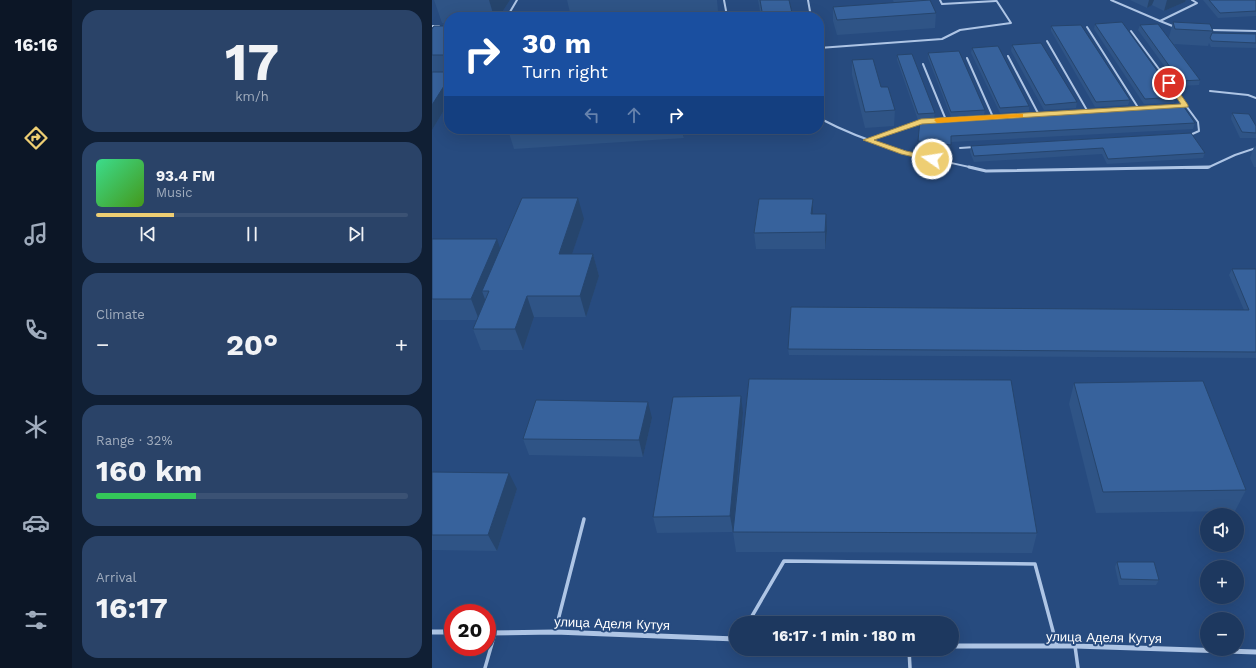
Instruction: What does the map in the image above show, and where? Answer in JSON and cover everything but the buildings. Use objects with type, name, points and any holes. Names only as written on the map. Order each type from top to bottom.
[{"type":"street","points":[[432,632],[444,632]]},
{"type":"street","name":"улица Аделя Кутуя","points":[[496,633],[555,632],[729,639]]},
{"type":"street","name":"улица Аделя Кутуя","points":[[959,646],[1075,646],[1256,652]]},
{"type":"lane","points":[[510,12],[517,0]]},
{"type":"lane","points":[[724,0],[726,12]]},
{"type":"lane","points":[[808,0],[811,12]]},
{"type":"lane","points":[[824,48],[942,39],[960,30],[1011,23],[996,0],[942,4],[940,0]]},
{"type":"lane","points":[[1111,0],[1181,30]]},
{"type":"lane","points":[[1160,21],[1197,4],[1192,0]]},
{"type":"lane","points":[[432,26],[443,26]]},
{"type":"lane","points":[[1087,28],[1139,109]]},
{"type":"lane","points":[[1204,30],[1256,31]]},
{"type":"lane","points":[[1131,32],[1198,122],[1199,131],[1190,135],[1182,136]]},
{"type":"lane","points":[[1047,41],[1088,112]]},
{"type":"lane","points":[[1008,56],[1038,115]]},
{"type":"lane","points":[[967,58],[993,117]]},
{"type":"lane","points":[[923,64],[946,120]]},
{"type":"lane","points":[[1210,91],[1248,95],[1256,98]]},
{"type":"lane","points":[[1110,110],[1185,106]]},
{"type":"lane","points":[[1081,112],[1095,111]]},
{"type":"lane","points":[[1031,115],[1046,114]]},
{"type":"lane","points":[[985,118],[1000,117]]},
{"type":"lane","points":[[940,120],[954,120]]},
{"type":"lane","points":[[824,121],[847,134],[904,153],[986,171],[1207,168],[1235,155],[1256,148]]},
{"type":"lane","points":[[867,140],[927,121]]},
{"type":"lane","points":[[960,148],[976,147]]},
{"type":"lane","points":[[555,632],[584,519]]},
{"type":"lane","points":[[752,616],[784,561],[1035,564],[1057,646]]},
{"type":"lane","points":[[1075,646],[1078,668]]},
{"type":"lane","points":[[485,668],[488,656]]},
{"type":"lane","points":[[909,656],[910,668]]},
{"type":"slow traffic","points":[[937,120],[1020,116]]},
{"type":"route","points":[[932,159],[904,153],[867,140],[921,122],[1185,106],[1169,83]]}]
